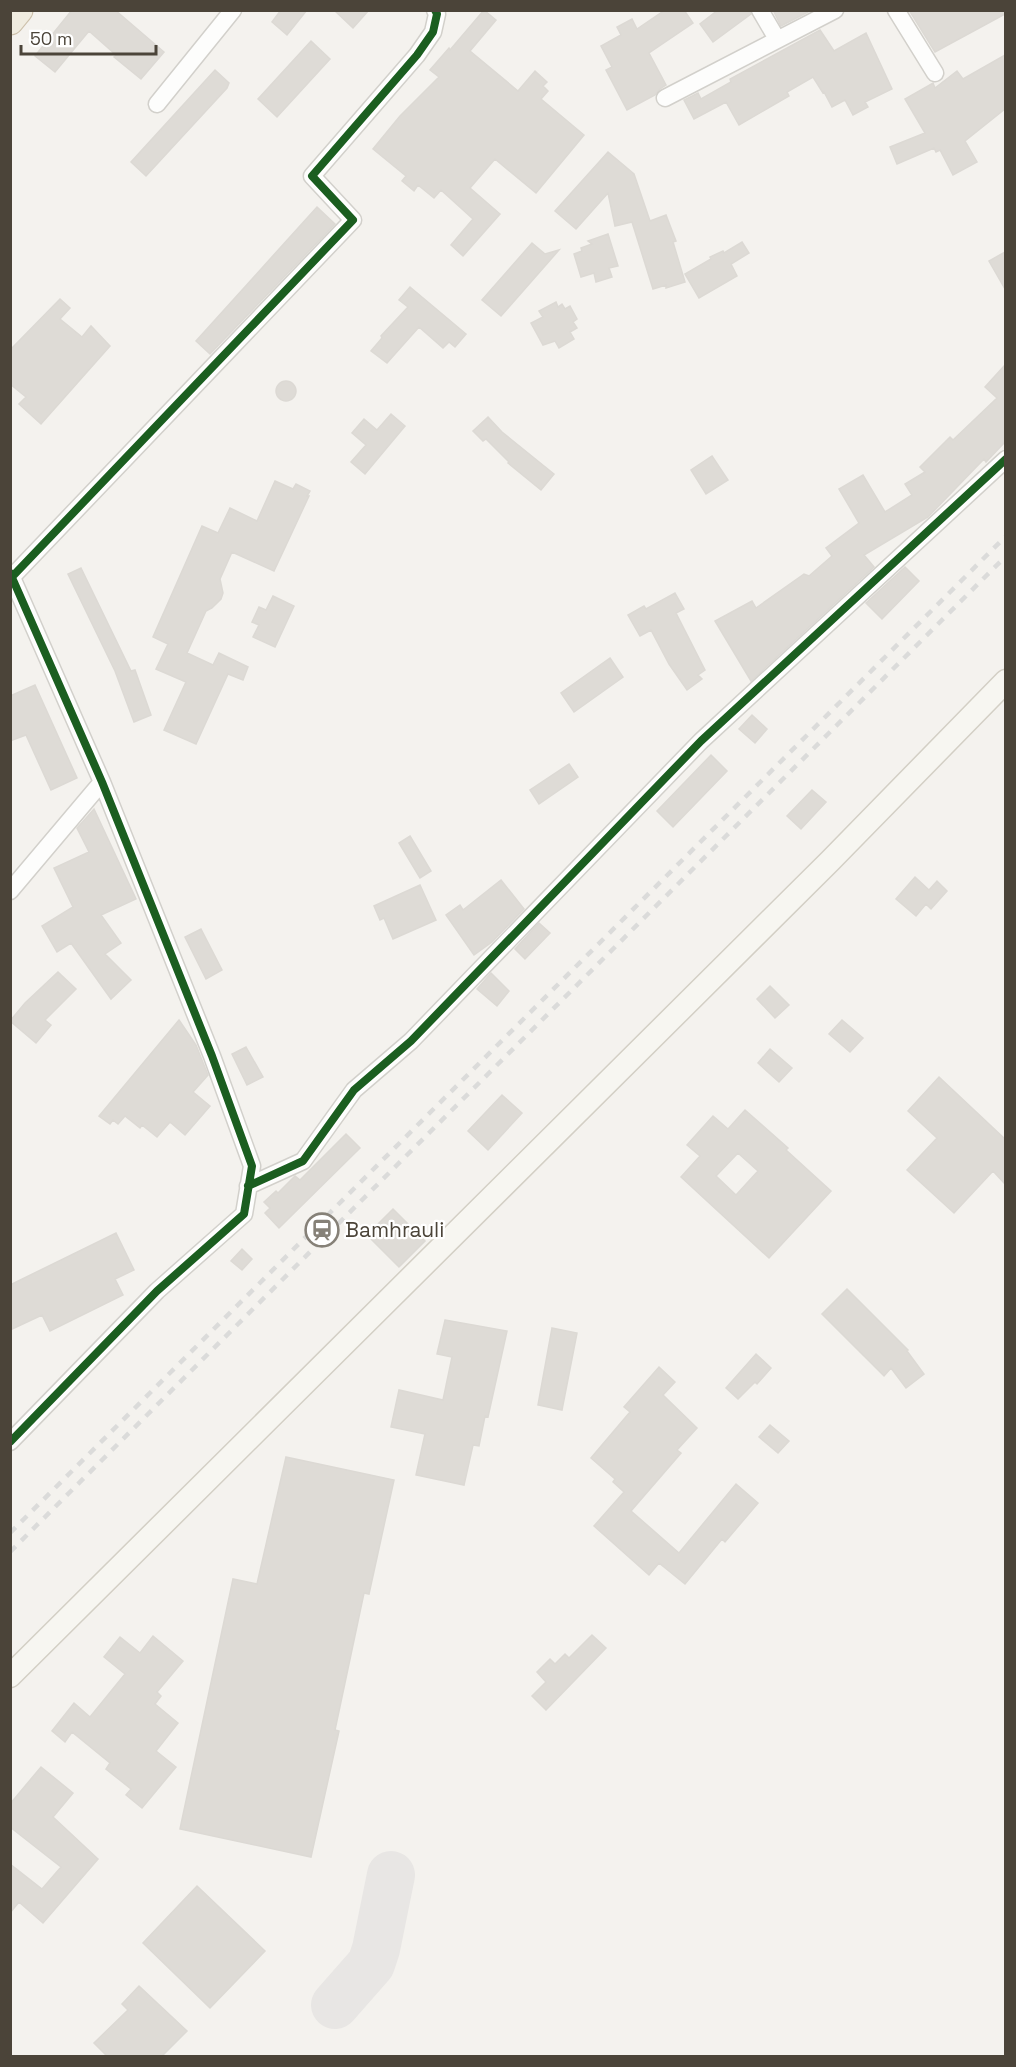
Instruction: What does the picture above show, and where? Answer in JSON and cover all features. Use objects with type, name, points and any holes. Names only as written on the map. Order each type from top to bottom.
[{"type":"highway","points":[[10,21],[20,10]]},
{"type":"main road","points":[[10,1676],[830,861],[1005,681]]},
{"type":"street","points":[[157,104],[233,10]]},
{"type":"street","points":[[10,1442],[157,1291],[244,1214],[252,1166],[216,1067],[102,782],[11,577],[353,220],[312,176],[417,55],[433,32],[435,10]]},
{"type":"street","points":[[760,10],[777,39]]},
{"type":"street","points":[[665,98],[835,10]]},
{"type":"street","points":[[896,10],[935,73]]},
{"type":"street","points":[[249,1186],[303,1161],[354,1090],[411,1041],[701,741],[1005,459]]},
{"type":"street","points":[[10,891],[102,782]]},
{"type":"building","points":[[72,10],[115,10],[164,52],[141,79],[114,57],[116,55],[89,31],[55,72],[35,56]]},
{"type":"building","points":[[281,10],[307,10],[287,35],[272,22]]},
{"type":"building","points":[[334,10],[369,10],[353,28]]},
{"type":"building","points":[[484,10],[496,20],[470,51],[518,91],[535,71],[547,82],[543,86],[548,91],[541,99],[584,135],[536,193],[495,159],[470,188],[500,214],[463,256],[451,245],[473,219],[441,190],[434,198],[418,185],[414,191],[402,181],[406,176],[373,149],[400,116],[439,77],[430,70]]},
{"type":"building","points":[[665,10],[684,10],[693,23],[649,53],[666,85],[655,95],[627,110],[606,70],[612,67],[601,46],[621,35],[617,27],[632,19],[637,29]]},
{"type":"building","points":[[718,10],[750,10],[751,14],[713,42],[700,24]]},
{"type":"building","points":[[773,10],[808,10],[808,12],[781,26]]},
{"type":"building","points":[[909,10],[1005,10],[1005,14],[935,52]]},
{"type":"building","points":[[820,30],[834,51],[866,33],[892,89],[865,102],[868,107],[853,115],[845,100],[832,107],[813,77],[787,92],[789,96],[739,125],[726,102],[694,119],[684,100],[698,93],[701,99],[731,82],[730,79]]},
{"type":"building","points":[[311,41],[330,59],[277,117],[258,99]]},
{"type":"building","points":[[1005,55],[1005,109],[965,141],[977,162],[953,175],[940,150],[936,152],[934,148],[897,164],[890,147],[925,133],[905,99],[933,83],[935,88],[957,71],[963,79]]},
{"type":"building","points":[[215,70],[229,83],[227,88],[146,176],[131,162]]},
{"type":"building","points":[[608,152],[634,174],[650,221],[666,215],[676,241],[673,242],[685,282],[666,288],[666,285],[653,289],[632,222],[615,226],[608,193],[576,229],[555,211]]},
{"type":"building","points":[[317,207],[335,224],[210,354],[196,341]]},
{"type":"building","points":[[608,234],[618,266],[609,268],[612,277],[596,282],[594,273],[581,277],[574,254],[582,251],[581,248],[592,244],[588,241]]},
{"type":"building","points":[[742,242],[749,253],[731,264],[737,276],[699,298],[685,274],[711,259],[710,257],[723,251],[724,253]]},
{"type":"building","points":[[532,243],[545,254],[559,250],[501,316],[482,300]]},
{"type":"building","points":[[1005,252],[1005,289],[989,261]]},
{"type":"building","points":[[410,287],[466,334],[455,347],[449,342],[443,348],[419,327],[387,363],[371,351],[382,338],[381,336],[408,307],[399,300]]},
{"type":"building","points":[[60,299],[70,308],[60,319],[82,337],[91,326],[110,346],[41,424],[19,404],[26,397],[10,384],[10,350]]},
{"type":"building","points":[[556,302],[558,307],[562,304],[565,309],[570,306],[577,319],[573,322],[577,328],[570,332],[574,339],[559,348],[555,341],[543,345],[531,323],[543,317],[539,311]]},
{"type":"building","points":[[1005,365],[1005,442],[986,462],[984,459],[928,517],[864,555],[874,567],[751,681],[715,621],[752,601],[756,608],[804,574],[809,576],[832,556],[826,548],[859,523],[839,489],[863,475],[885,512],[912,495],[905,484],[925,472],[920,467],[950,437],[953,440],[997,398],[985,387]]},
{"type":"building","points":[[286,381],[293,384],[296,391],[293,398],[286,401],[279,398],[276,391],[279,384]]},
{"type":"building","points":[[391,414],[405,426],[365,474],[351,462],[366,445],[352,433],[364,419],[377,430]]},
{"type":"building","points":[[488,417],[502,432],[554,474],[541,490],[508,463],[486,439],[483,441],[473,431]]},
{"type":"building","points":[[712,456],[728,480],[706,494],[691,470]]},
{"type":"building","points":[[275,481],[293,489],[296,484],[310,491],[307,496],[309,496],[274,571],[232,552],[220,579],[223,593],[221,599],[206,611],[187,653],[213,665],[219,653],[248,667],[243,680],[228,674],[196,744],[164,730],[186,682],[156,669],[168,644],[153,637],[202,526],[218,533],[230,508],[257,521]]},
{"type":"building","points":[[905,567],[919,581],[882,619],[866,603]]},
{"type":"building","points":[[81,568],[131,671],[135,670],[151,715],[134,722],[115,671],[68,574]]},
{"type":"building","points":[[675,593],[684,609],[676,613],[705,670],[698,675],[702,679],[687,690],[669,664],[651,630],[640,636],[628,615],[644,606],[646,609]]},
{"type":"building","points":[[273,596],[294,606],[275,647],[253,637],[259,625],[252,622],[259,607],[266,610]]},
{"type":"building","points":[[610,658],[623,677],[574,712],[561,693]]},
{"type":"building","points":[[35,685],[77,778],[51,790],[26,735],[10,741],[10,696]]},
{"type":"building","points":[[752,715],[767,729],[755,743],[739,729]]},
{"type":"building","points":[[711,755],[727,771],[673,827],[657,811]]},
{"type":"building","points":[[569,764],[578,777],[539,804],[530,790]]},
{"type":"building","points":[[812,790],[826,802],[801,829],[787,816]]},
{"type":"building","points":[[94,809],[136,899],[101,915],[121,943],[105,954],[131,980],[111,999],[71,943],[57,952],[42,926],[73,907],[54,868],[89,852],[77,828]]},
{"type":"building","points":[[410,836],[431,871],[420,878],[399,843]]},
{"type":"building","points":[[915,877],[929,890],[937,881],[947,891],[931,909],[926,904],[916,916],[896,899]]},
{"type":"building","points":[[501,880],[524,909],[492,942],[474,955],[446,915],[460,905],[463,910]]},
{"type":"building","points":[[420,885],[436,920],[393,939],[384,918],[380,920],[374,906]]},
{"type":"building","points":[[539,923],[550,933],[525,959],[515,949]]},
{"type":"building","points":[[201,929],[222,970],[206,979],[185,937]]},
{"type":"building","points":[[58,972],[76,989],[45,1020],[51,1025],[36,1043],[10,1021],[25,1003]]},
{"type":"building","points":[[491,973],[509,991],[497,1006],[477,989]]},
{"type":"building","points":[[770,986],[789,1005],[775,1018],[757,999]]},
{"type":"building","points":[[179,1020],[196,1045],[208,1075],[193,1092],[210,1106],[185,1135],[170,1122],[157,1137],[142,1125],[140,1128],[125,1116],[118,1124],[113,1120],[110,1124],[99,1116]]},
{"type":"building","points":[[842,1020],[863,1038],[850,1052],[829,1034]]},
{"type":"building","points":[[246,1047],[263,1077],[247,1085],[232,1054]]},
{"type":"building","points":[[770,1049],[792,1068],[779,1082],[758,1063]]},
{"type":"building","points":[[939,1077],[1005,1139],[1005,1184],[993,1171],[954,1213],[907,1170],[937,1138],[908,1111]]},
{"type":"building","points":[[502,1095],[522,1113],[488,1150],[468,1131]]},
{"type":"building","points":[[745,1110],[788,1148],[786,1150],[831,1191],[769,1258],[681,1177],[700,1156],[687,1145],[713,1116],[728,1129]],"holes":[[[738,1153],[758,1171],[736,1195],[716,1176]]]},
{"type":"building","points":[[346,1134],[360,1148],[279,1228],[265,1213],[270,1208],[264,1202],[276,1191],[278,1193],[295,1176],[300,1180]]},
{"type":"building","points":[[393,1209],[425,1241],[399,1267],[367,1235]]},
{"type":"building","points":[[116,1233],[134,1270],[115,1279],[123,1295],[50,1331],[42,1315],[10,1330],[10,1285]]},
{"type":"building","points":[[242,1249],[252,1259],[242,1270],[231,1261]]},
{"type":"building","points":[[847,1289],[908,1350],[924,1374],[906,1388],[891,1368],[884,1376],[822,1314]]},
{"type":"building","points":[[445,1320],[507,1331],[488,1417],[485,1416],[479,1446],[473,1445],[464,1485],[416,1475],[425,1434],[391,1427],[399,1390],[443,1400],[452,1357],[437,1354]]},
{"type":"building","points":[[552,1328],[577,1333],[562,1410],[538,1405]]},
{"type":"building","points":[[756,1354],[771,1368],[757,1384],[755,1382],[738,1399],[726,1388]]},
{"type":"building","points":[[659,1367],[675,1382],[663,1395],[697,1428],[677,1450],[681,1453],[631,1511],[679,1553],[736,1484],[758,1503],[725,1542],[722,1539],[685,1584],[659,1563],[649,1575],[594,1526],[624,1492],[613,1482],[615,1479],[591,1458],[630,1412],[624,1407]]},
{"type":"building","points":[[770,1425],[789,1441],[778,1453],[759,1437]]},
{"type":"building","points":[[286,1457],[394,1480],[369,1594],[364,1593],[335,1730],[339,1731],[311,1857],[180,1829],[233,1579],[257,1584]]},
{"type":"building","points":[[592,1635],[606,1648],[546,1710],[532,1696],[546,1682],[537,1672],[550,1659],[555,1664],[565,1654],[569,1658]]},
{"type":"building","points":[[153,1636],[183,1661],[157,1692],[161,1696],[155,1704],[178,1723],[156,1751],[176,1767],[142,1808],[126,1795],[131,1789],[106,1769],[110,1763],[72,1732],[65,1742],[52,1731],[74,1703],[90,1717],[125,1674],[104,1657],[120,1637],[140,1653]]},
{"type":"building","points":[[41,1767],[73,1793],[53,1817],[98,1859],[43,1923],[19,1902],[10,1913],[10,1864],[42,1889],[61,1867],[10,1827],[10,1804]]},
{"type":"building","points":[[197,1886],[265,1951],[210,2008],[143,1943]]},
{"type":"building","points":[[139,1986],[187,2031],[162,2056],[107,2056],[94,2043],[128,2010],[122,2004]]},
{"type":"taxiway","points":[[335,2005],[371,1964],[391,1875]]},
{"type":"railway","points":[[10,1533],[1006,536]]},
{"type":"railway","points":[[10,1552],[1006,556]]},
{"type":"cycle path","points":[[10,579],[353,220],[312,176],[417,55],[433,32],[437,14],[435,10]]},
{"type":"cycle path","points":[[248,1186],[303,1161],[354,1090],[411,1041],[701,741],[1006,459]]},
{"type":"cycle path","points":[[10,573],[102,782],[212,1056],[252,1166],[244,1214],[157,1291],[10,1442]]},
{"type":"place","name":"Bamhrauli","points":[[322,1230]]}]
